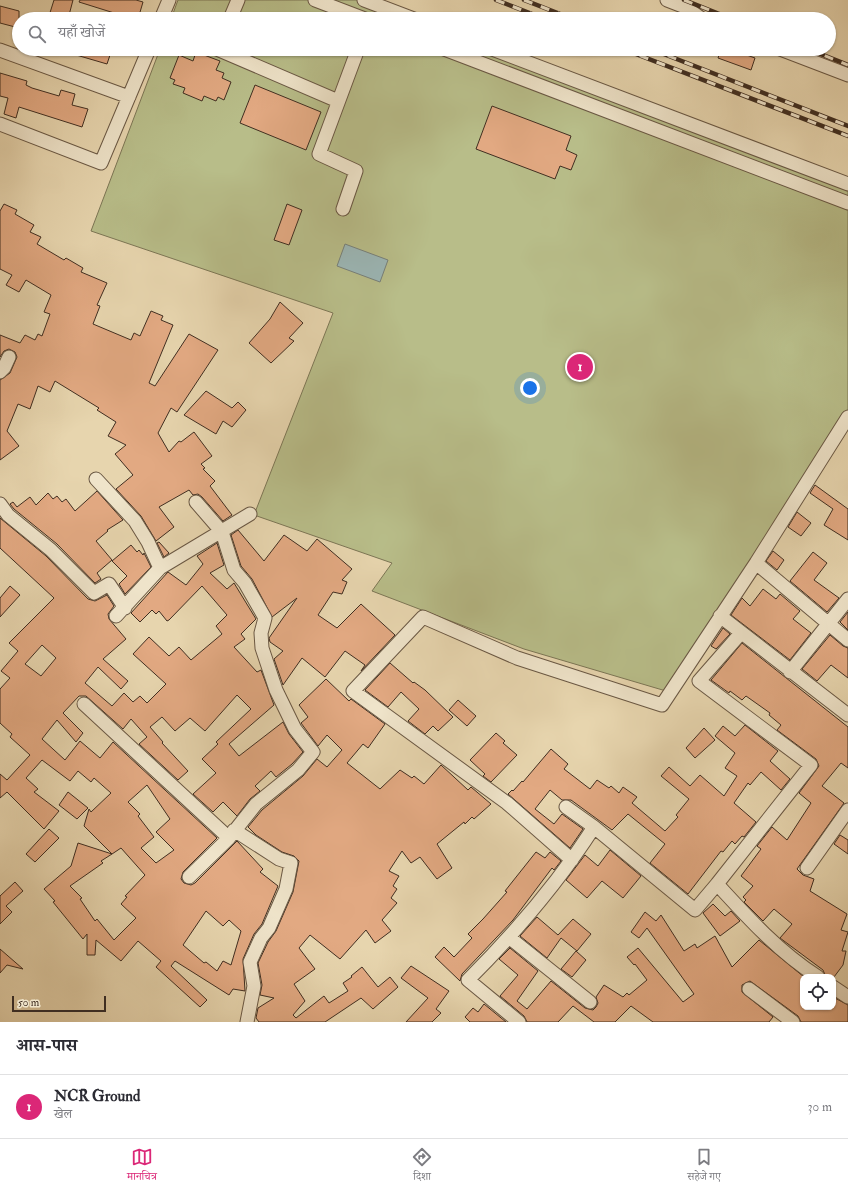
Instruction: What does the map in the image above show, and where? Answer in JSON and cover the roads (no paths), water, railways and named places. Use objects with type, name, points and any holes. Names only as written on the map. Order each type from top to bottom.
[{"type":"street","points":[[165,12],[170,0]]},
{"type":"street","points":[[233,12],[238,0]]},
{"type":"street","points":[[315,0],[347,12]]},
{"type":"street","points":[[364,0],[396,12]]},
{"type":"street","points":[[667,0],[685,7],[692,12]]},
{"type":"street","points":[[0,50],[12,54]]},
{"type":"street","points":[[16,56],[128,97]]},
{"type":"street","points":[[0,124],[101,163],[146,56]]},
{"type":"street","points":[[233,56],[338,101]]},
{"type":"street","points":[[343,209],[356,171],[319,154],[355,56]]},
{"type":"street","points":[[462,56],[848,203]]},
{"type":"street","points":[[510,56],[848,184]]},
{"type":"street","points":[[799,56],[848,74]]},
{"type":"street","points":[[0,372],[4,368],[9,357]]},
{"type":"street","points":[[572,860],[507,803],[354,691],[423,617],[517,658],[662,705],[756,563],[848,417]]},
{"type":"street","points":[[96,479],[135,521],[148,542],[160,568]]},
{"type":"street","points":[[189,877],[231,834],[256,804],[298,770],[313,752],[295,729],[276,690],[262,648],[260,633],[265,618],[245,583],[234,570],[222,532],[196,502]]},
{"type":"street","points":[[0,504],[8,515],[51,550],[94,593],[109,584],[121,612],[160,568],[250,514]]},
{"type":"street","points":[[756,563],[848,640]]},
{"type":"street","points":[[790,672],[848,599]]},
{"type":"street","points":[[720,616],[790,672],[848,715]]},
{"type":"street","points":[[566,807],[594,827],[695,910],[811,765],[699,681],[741,633]]},
{"type":"street","points":[[84,704],[231,834],[279,860],[291,863],[286,889],[269,928],[261,938],[250,962],[254,986],[247,1022]]},
{"type":"street","points":[[807,868],[848,810]]},
{"type":"street","points":[[519,1022],[468,980],[510,938],[572,860],[594,827]]},
{"type":"street","points":[[717,884],[760,931],[799,965],[813,974]]},
{"type":"street","points":[[510,938],[590,1002]]},
{"type":"street","points":[[749,989],[793,1022]]},
{"type":"street","points":[[836,989],[848,997]]},
{"type":"water","points":[[345,244],[388,260],[380,282],[337,266]]},
{"type":"railway","points":[[496,0],[527,12]]},
{"type":"railway","points":[[524,0],[555,12]]},
{"type":"railway","points":[[684,0],[714,12]]},
{"type":"railway","points":[[641,56],[848,136]]},
{"type":"railway","points":[[669,56],[848,126]]},
{"type":"railway","points":[[826,56],[848,65]]},
{"type":"place","name":"NCR Ground","points":[[580,367]]}]
